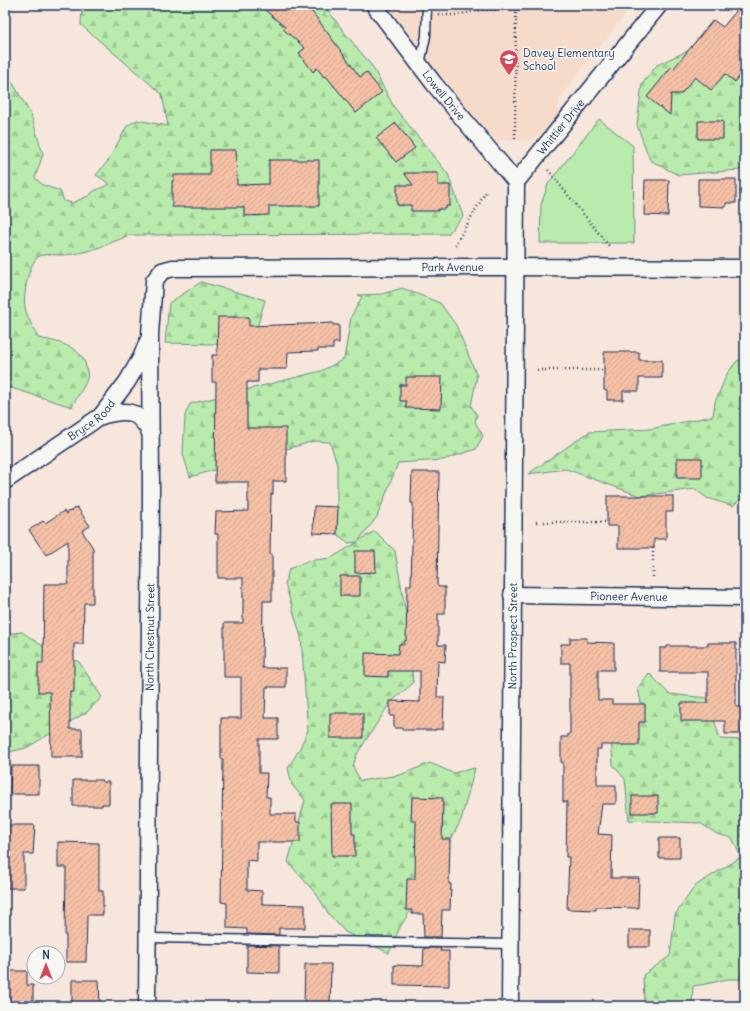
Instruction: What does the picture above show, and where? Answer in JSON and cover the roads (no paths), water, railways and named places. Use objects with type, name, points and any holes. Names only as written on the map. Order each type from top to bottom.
[{"type":"street","name":"Lowell Drive","points":[[374,5],[419,64],[516,182]]},
{"type":"street","name":"Whittier Drive","points":[[516,182],[659,5]]},
{"type":"street","points":[[515,267],[516,182]]},
{"type":"street","name":"North Prospect Street","points":[[510,1006],[515,267]]},
{"type":"street","name":"Park Avenue","points":[[162,271],[173,268],[745,268]]},
{"type":"street","name":"North Chestnut Street","points":[[147,1006],[151,434],[150,334],[154,281],[162,271]]},
{"type":"street","name":"Bryce Road","points":[[5,481],[101,416],[127,382],[141,358],[150,334]]},
{"type":"street","points":[[101,416],[116,412],[126,412],[137,415],[145,422],[151,434]]},
{"type":"street","name":"Pioneer Avenue","points":[[512,595],[745,598]]},
{"type":"lane","points":[[419,64],[426,36],[427,5]]},
{"type":"lane","points":[[148,938],[511,944]]},
{"type":"place","name":"Davey Elementary School","points":[[509,76]]}]
